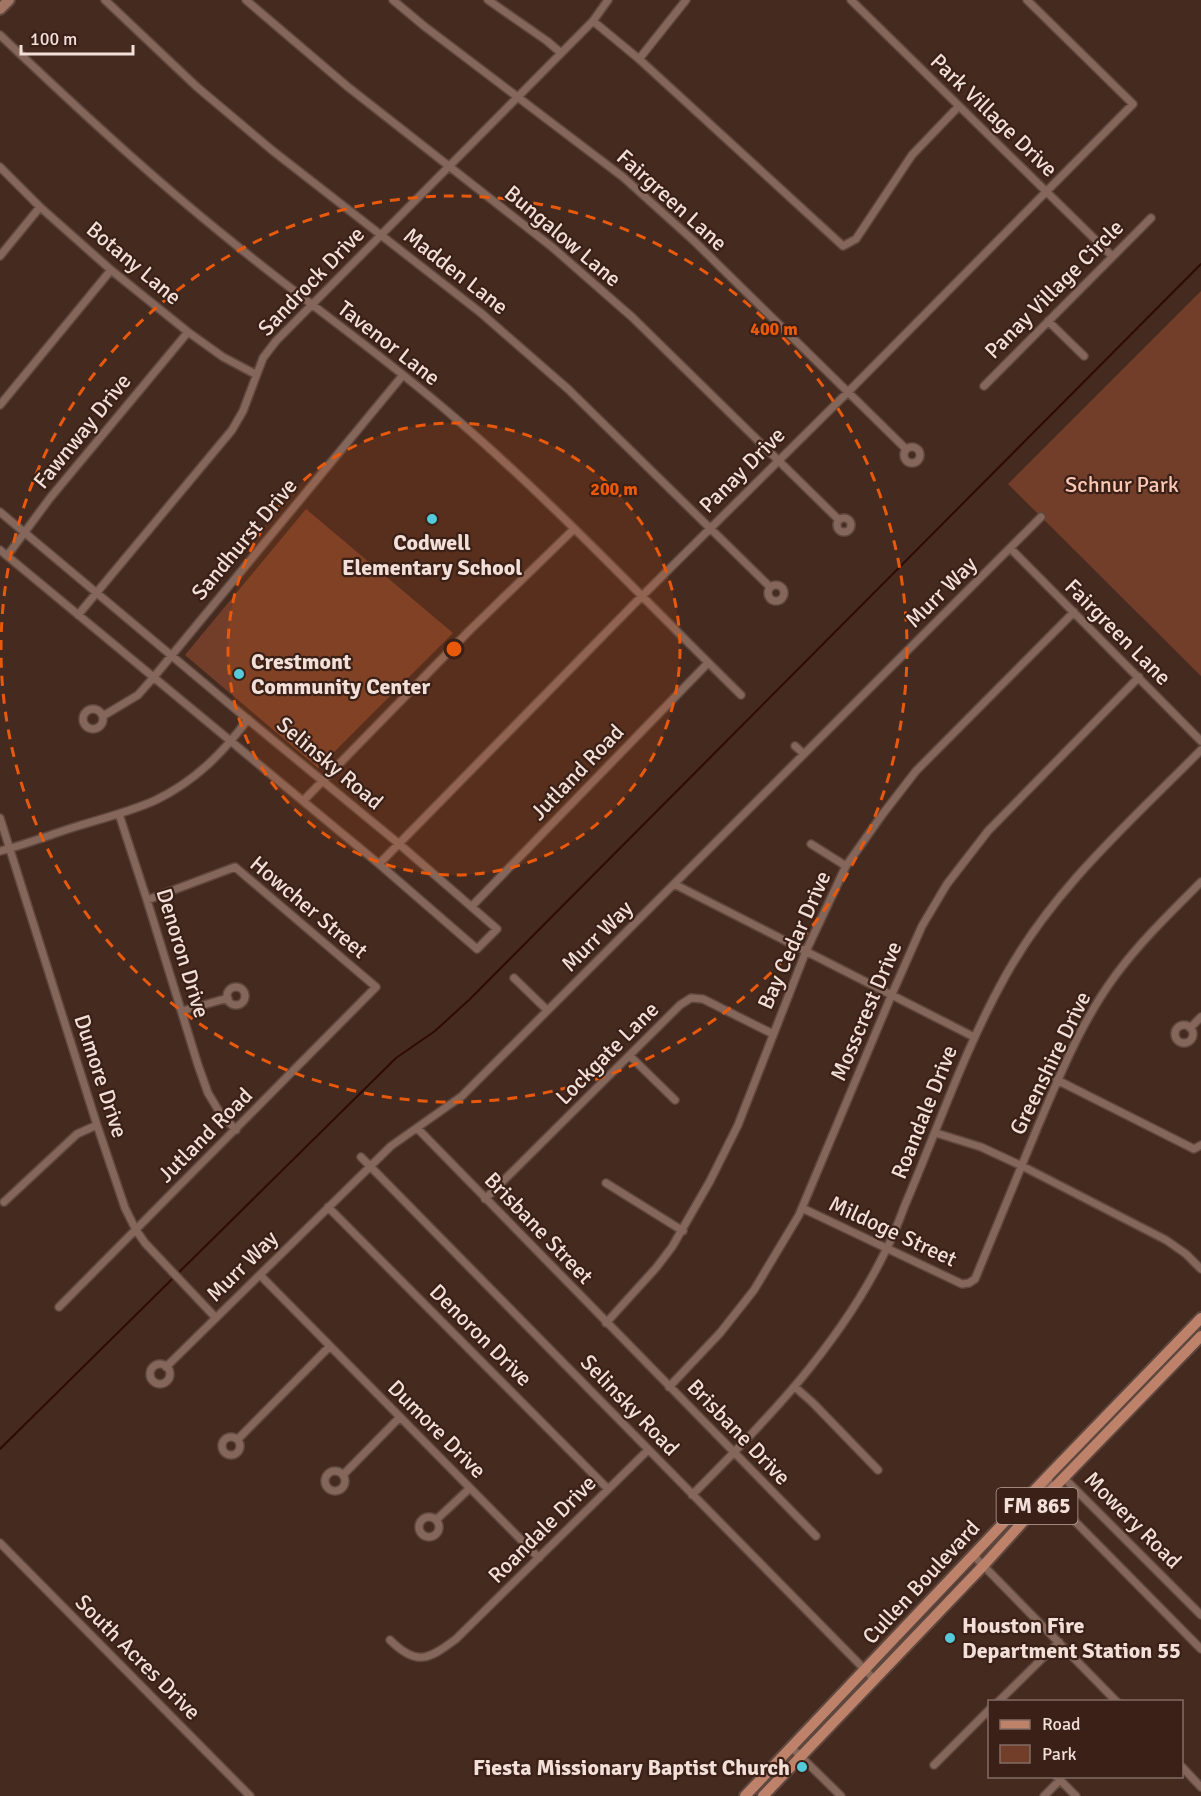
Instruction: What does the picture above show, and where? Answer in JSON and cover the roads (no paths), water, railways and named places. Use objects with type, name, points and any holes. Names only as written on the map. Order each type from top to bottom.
[{"type":"main road","points":[[0,9],[9,0]]},
{"type":"main road","name":"Cullen Boulevard","points":[[745,1796],[791,1747],[929,1621],[983,1566],[1065,1477],[1201,1318]]},
{"type":"main road","name":"Cullen Boulevard","points":[[763,1796],[801,1756],[920,1612],[1048,1476],[1150,1378],[1201,1336]]},
{"type":"main road","points":[[920,1612],[929,1621]]},
{"type":"street","name":"Madden Lane","points":[[105,0],[197,87],[273,151],[481,313],[568,389],[770,587]]},
{"type":"street","name":"Bungalow Lane","points":[[246,0],[340,81],[552,247],[614,302],[839,520]]},
{"type":"street","name":"Fairgreen Lane","points":[[393,0],[623,177],[694,241],[906,449]]},
{"type":"street","points":[[488,0],[561,53]]},
{"type":"street","name":"Sandrock Drive","points":[[78,615],[232,430],[243,411],[255,374],[263,358],[276,341],[593,21],[608,0]]},
{"type":"street","points":[[639,59],[686,0]]},
{"type":"street","name":"Park Village Drive","points":[[851,0],[1112,256]]},
{"type":"street","name":"Panay Drive","points":[[379,864],[642,596],[1133,104],[1027,0]]},
{"type":"street","points":[[593,21],[639,59],[843,246],[856,239],[912,155],[958,107]]},
{"type":"street","name":"Tavenor Lane","points":[[0,34],[126,153],[230,241],[455,417],[574,529],[741,695]]},
{"type":"street","name":"Botany Lane","points":[[0,167],[40,207],[111,270],[188,332],[223,357],[255,374]]},
{"type":"street","points":[[0,256],[40,207]]},
{"type":"street","name":"Panay Village Circle","points":[[984,386],[1150,218]]},
{"type":"street","points":[[0,405],[111,270]]},
{"type":"street","points":[[1048,321],[1084,356]]},
{"type":"street","name":"Fawnway Drive","points":[[7,556],[61,485],[188,332]]},
{"type":"street","name":"Sandhurst Drive","points":[[103,716],[138,695],[153,678],[403,375]]},
{"type":"street","name":"Selinsky Road","points":[[0,512],[398,843],[497,929],[477,949],[379,864],[0,550]]},
{"type":"street","name":"Murr Way","points":[[166,1367],[391,1146],[462,1096],[1041,517]]},
{"type":"street","points":[[303,801],[462,638],[574,529]]},
{"type":"street","name":"Fairgreen Lane","points":[[1010,549],[1201,741]]},
{"type":"street","name":"Bay Cedar Drive","points":[[606,1323],[656,1268],[683,1230],[710,1181],[738,1125],[772,1034],[846,866],[916,771],[1074,612]]},
{"type":"street","name":"Jutland Road","points":[[471,906],[708,663]]},
{"type":"street","name":"Mosscrest Drive","points":[[669,1386],[720,1333],[754,1290],[802,1208],[922,926],[947,884],[988,831],[1139,677]]},
{"type":"street","points":[[0,851],[119,814],[155,800],[184,784],[213,761],[248,719]]},
{"type":"street","points":[[795,746],[804,754]]},
{"type":"street","name":"Roandale Drive","points":[[692,1495],[795,1387],[851,1312],[887,1249],[974,1038],[1006,974],[1041,921],[1082,871],[1201,750]]},
{"type":"street","name":"Denoron Drive","points":[[119,814],[208,1093],[220,1113],[236,1130]]},
{"type":"street","name":"Dumore Drive","points":[[0,819],[125,1208],[136,1230],[150,1249],[216,1318]]},
{"type":"street","points":[[811,844],[846,866]]},
{"type":"street","name":"Howcher Street","points":[[147,900],[235,867],[376,987]]},
{"type":"street","name":"Greenshire Drive","points":[[969,1283],[975,1278],[1058,1080],[1086,1020],[1115,976],[1150,934],[1201,882]]},
{"type":"street","points":[[674,884],[974,1038]]},
{"type":"street","points":[[514,978],[547,1010]]},
{"type":"street","name":"Jutland Road","points":[[59,1307],[376,987]]},
{"type":"street","points":[[182,1011],[228,998]]},
{"type":"street","name":"Lockgate Lane","points":[[485,1199],[680,1005],[691,998],[703,999],[772,1034]]},
{"type":"street","points":[[1190,1028],[1201,1017]]},
{"type":"street","points":[[630,1056],[675,1100]]},
{"type":"street","points":[[1058,1080],[1194,1149],[1201,1145]]},
{"type":"street","points":[[4,1202],[77,1134],[97,1125]]},
{"type":"street","name":"Brisbane Street","points":[[417,1128],[636,1353]]},
{"type":"street","points":[[936,1133],[981,1147],[1022,1166],[1166,1240],[1186,1254],[1201,1269]]},
{"type":"street","name":"Selinsky Road","points":[[361,1156],[870,1674]]},
{"type":"street","points":[[606,1183],[683,1230]]},
{"type":"street","name":"Denoron Drive","points":[[328,1207],[608,1489]]},
{"type":"street","name":"Mildoge Street","points":[[802,1208],[962,1284],[969,1283]]},
{"type":"street","name":"Dumore Drive","points":[[260,1275],[539,1558]]},
{"type":"street","points":[[238,1439],[330,1347]]},
{"type":"street","name":"Brisbane Drive","points":[[636,1353],[816,1536]]},
{"type":"street","points":[[795,1387],[878,1470]]},
{"type":"street","points":[[343,1475],[400,1418]]},
{"type":"street","name":"Roandale Drive","points":[[390,1640],[406,1654],[415,1658],[423,1658],[446,1646],[463,1633],[648,1450]]},
{"type":"street","name":"Mowery Road","points":[[1199,1644],[1048,1494],[1048,1476],[1065,1477],[1201,1615]]},
{"type":"street","points":[[436,1520],[470,1488]]},
{"type":"street","name":"South Acres Drive","points":[[0,1543],[250,1796]]},
{"type":"street","points":[[973,1555],[1116,1700]]},
{"type":"street","points":[[999,1700],[1059,1642]]},
{"type":"street","points":[[934,1765],[988,1711]]},
{"type":"street","points":[[791,1747],[841,1796]]},
{"type":"street","points":[[1183,1768],[1201,1786]]},
{"type":"street","points":[[1044,1796],[1058,1778],[1076,1796]]},
{"type":"waterway","points":[[0,1449],[396,1058],[435,1031],[470,999],[1201,264]]},
{"type":"place","name":"Codwell Elementary School","points":[[432,519]]},
{"type":"place","name":"Crestmont Community Center","points":[[239,674]]},
{"type":"place","name":"Houston Fire Department Station 55","points":[[950,1638]]},
{"type":"place","name":"Fiesta Missionary Baptist Church","points":[[802,1767]]},
{"type":"park label","name":"Schnur Park","points":[[1122,484]]}]
